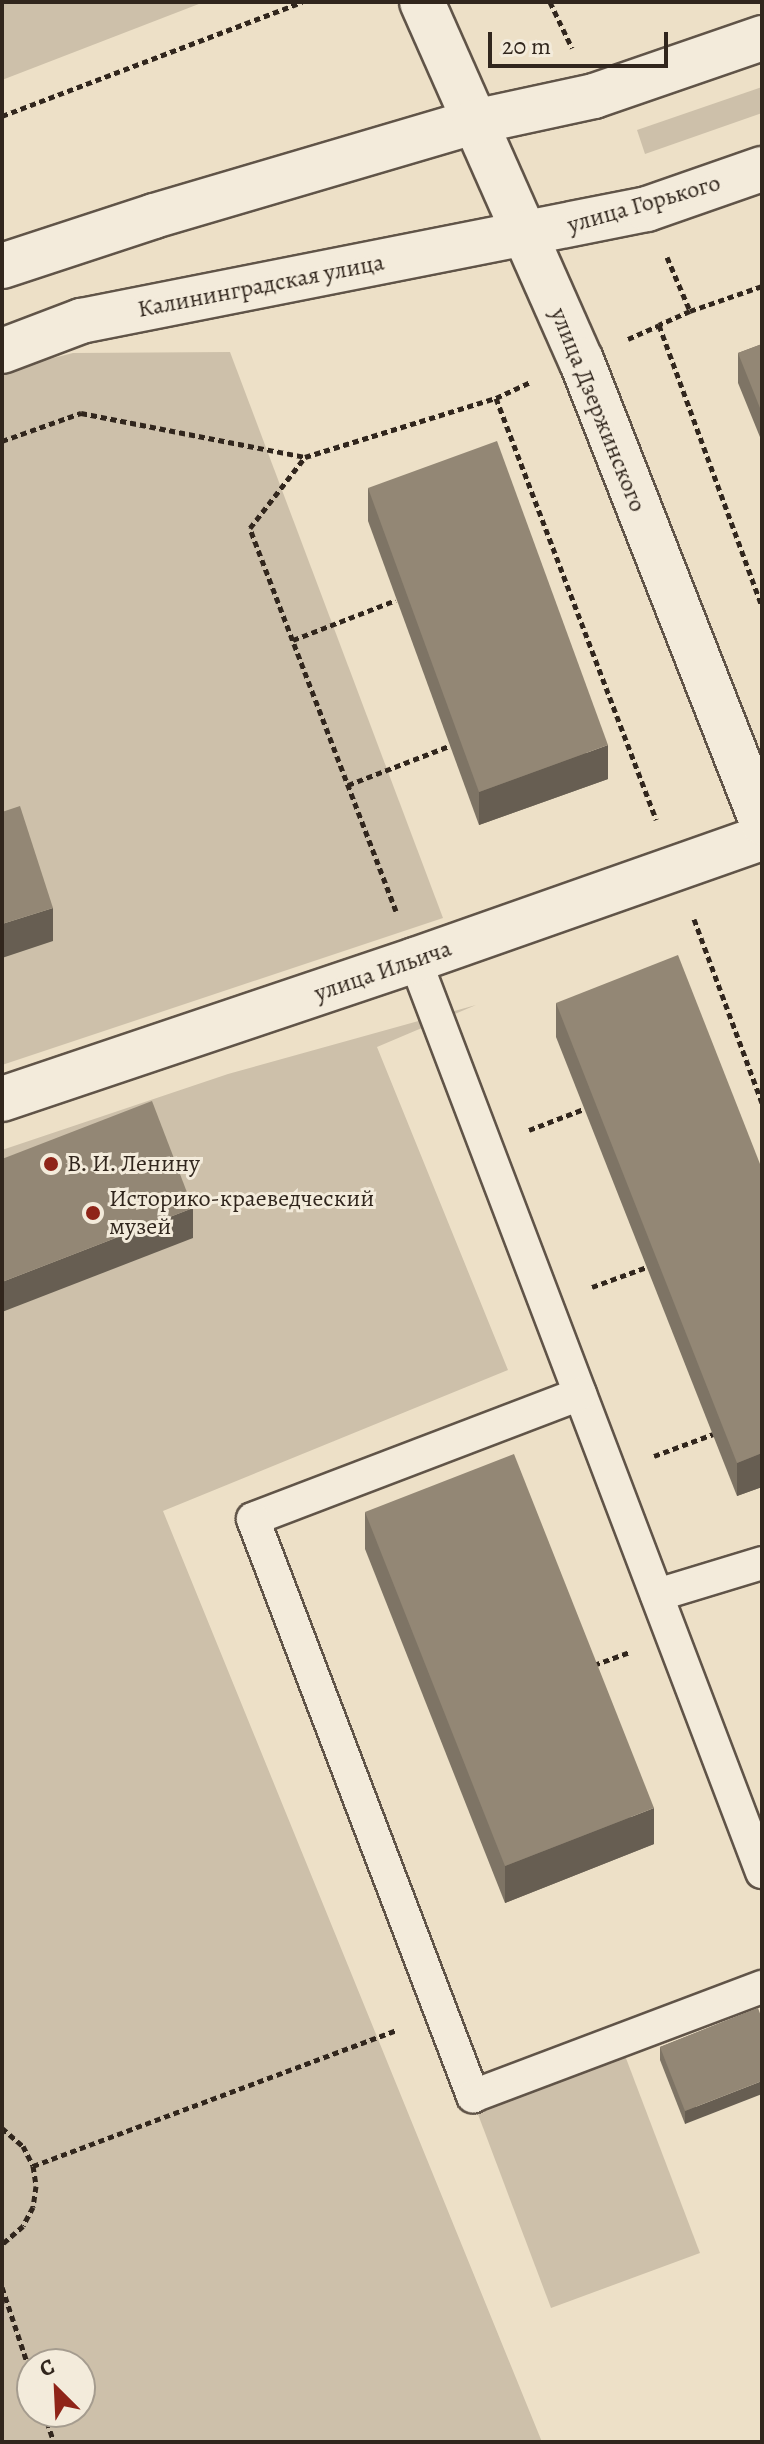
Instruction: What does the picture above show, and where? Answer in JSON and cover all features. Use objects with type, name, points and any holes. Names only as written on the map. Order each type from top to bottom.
[{"type":"street","name":"улица Дзержинского","points":[[422,2],[581,360],[762,823]]},
{"type":"street","points":[[2,266],[154,216],[474,122],[594,96],[762,38]]},
{"type":"street","name":"улица Горького","points":[[525,236],[647,209],[762,169]]},
{"type":"street","name":"Калининградская улица","points":[[2,351],[81,321],[525,236]]},
{"type":"street","name":"улица Ильича","points":[[2,1099],[415,960],[762,838]]},
{"type":"lane","points":[[415,960],[762,1872]]},
{"type":"lane","points":[[580,1394],[253,1519],[473,2096],[762,1987]]},
{"type":"lane","points":[[657,1595],[762,1563]]},
{"type":"path","points":[[2,116],[302,2]]},
{"type":"path","points":[[550,2],[594,96]]},
{"type":"path","points":[[647,209],[690,311]]},
{"type":"path","points":[[762,286],[659,325],[762,607]]},
{"type":"path","points":[[2,441],[81,413],[305,457],[496,398],[581,360]]},
{"type":"path","points":[[496,398],[674,867]]},
{"type":"path","points":[[305,457],[250,528],[415,960]]},
{"type":"path","points":[[293,640],[396,600]]},
{"type":"path","points":[[348,785],[449,746]]},
{"type":"path","points":[[693,917],[762,1103]]},
{"type":"path","points":[[486,1147],[584,1109]]},
{"type":"path","points":[[546,1305],[647,1267]]},
{"type":"path","points":[[610,1473],[713,1434]]},
{"type":"path","points":[[585,1669],[636,1649]]},
{"type":"path","points":[[33,2166],[441,2014]]},
{"type":"path","points":[[2,2128],[23,2146],[33,2166],[36,2186],[33,2207],[23,2226],[2,2244]]},
{"type":"path","points":[[2,2287],[22,2348]]},
{"type":"shaded area","points":[[2,2],[204,2],[2,80]]},
{"type":"shaded area","points":[[762,87],[762,113],[645,154],[637,130]]},
{"type":"shaded area","points":[[230,352],[443,918],[2,1065],[2,371],[73,353]]},
{"type":"shaded area","points":[[476,1005],[377,1047],[508,1370],[163,1511],[542,2442],[2,2442],[2,1150],[228,1074]]},
{"type":"shaded area","points":[[624,2053],[700,2253],[551,2308],[476,2109]]},
{"type":"building","points":[[762,344],[762,413],[738,353]]},
{"type":"building","points":[[497,441],[608,745],[479,792],[368,488]]},
{"type":"building","points":[[20,806],[53,908],[2,924],[2,812]]},
{"type":"building","points":[[678,955],[762,1169],[762,1453],[737,1463],[556,1003]]},
{"type":"building","name":"Историко-краеведческий музей","points":[[152,1101],[193,1208],[2,1282],[2,1159]]},
{"type":"building","points":[[514,1454],[654,1808],[505,1866],[365,1512]]},
{"type":"building","points":[[758,2008],[762,2019],[762,2081],[685,2111],[660,2047]]},
{"type":"place","name":"В. И. Ленину","points":[[51,1164]]},
{"type":"place","name":"Историко-краеведческий музей","points":[[93,1213]]}]
